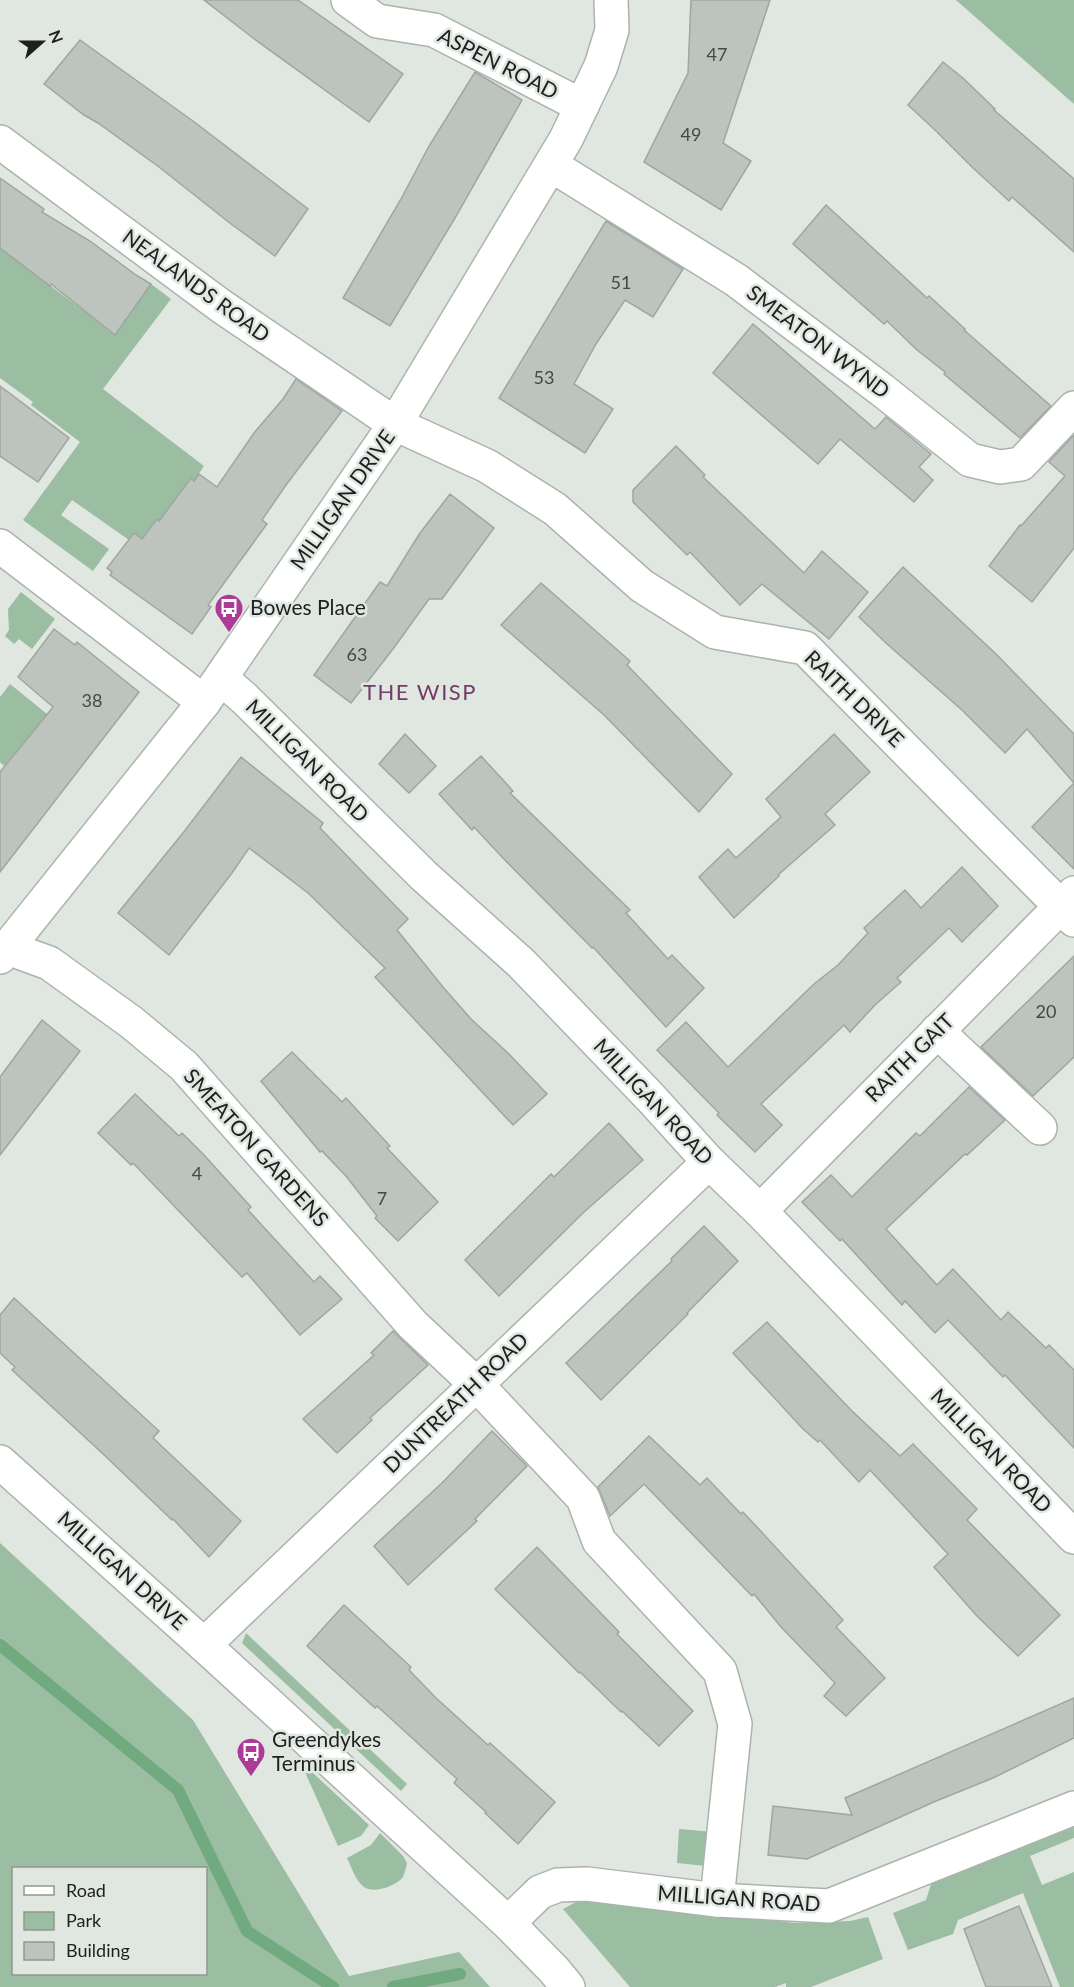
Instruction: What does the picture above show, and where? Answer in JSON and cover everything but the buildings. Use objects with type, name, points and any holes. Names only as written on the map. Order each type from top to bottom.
[{"type":"street","name":"ASPEN ROAD","points":[[348,0],[377,21],[434,30],[582,106]]},
{"type":"street","name":"MILLIGAN DRIVE","points":[[4,953],[213,690],[395,424],[566,140],[601,66],[612,30],[611,0]]},
{"type":"street","name":"NEALANDS ROAD","points":[[0,142],[221,306],[395,424]]},
{"type":"street","name":"SMEATON WYND","points":[[550,165],[736,280],[882,390],[970,460],[1000,467],[1021,464],[1074,408]]},
{"type":"street","name":"RAITH DRIVE","points":[[395,424],[487,466],[555,509],[642,586],[715,632],[805,648],[1070,906]]},
{"type":"street","points":[[0,546],[213,690]]},
{"type":"street","name":"MILLIGAN ROAD","points":[[213,690],[245,699],[424,876],[520,963],[651,1098],[709,1162],[760,1211],[1074,1537]]},
{"type":"street","name":"RAITH GAIT","points":[[760,1211],[937,1031],[1070,906]]},
{"type":"street","name":"SMEATON GARDENS","points":[[4,953],[49,963],[131,1022],[184,1066],[413,1325],[476,1384],[583,1497],[599,1541],[720,1671],[735,1724],[717,1900]]},
{"type":"street","points":[[937,1031],[1040,1128]]},
{"type":"street","name":"DUNTREATH ROAD","points":[[204,1645],[709,1162]]},
{"type":"street","name":"MILLIGAN DRIVE","points":[[0,1462],[508,1923]]},
{"type":"street","name":"MILLIGAN ROAD","points":[[508,1923],[540,1892],[558,1885],[587,1884],[717,1900],[829,1906],[1074,1808]]},
{"type":"street","points":[[508,1923],[568,1987]]},
{"type":"green space","points":[[956,0],[1074,0],[1074,104]]},
{"type":"green space","points":[[0,248],[115,334],[151,284],[171,299],[103,389],[204,466],[194,481],[191,479],[179,494],[165,525],[156,520],[142,539],[134,533],[129,540],[72,500],[61,515],[109,549],[93,571],[23,520],[80,442],[31,405],[33,402],[0,378]]},
{"type":"green space","points":[[21,592],[55,619],[32,649],[19,639],[14,644],[5,636],[9,630],[8,609]]},
{"type":"green space","points":[[10,684],[47,714],[4,766],[0,762],[0,697]]},
{"type":"green space","points":[[0,1543],[193,1720],[349,1976],[459,1952],[490,1987],[0,1987]]},
{"type":"green space","points":[[246,1633],[407,1784],[401,1791],[242,1643]]},
{"type":"green space","points":[[300,1761],[369,1825],[361,1836],[338,1846]]},
{"type":"green space","points":[[1074,1818],[1074,1838],[1030,1856],[1042,1885],[1074,1872],[1074,1987],[1060,1987],[1023,1893],[958,1920],[953,1934],[908,1950],[893,1913],[926,1900],[934,1875]]},
{"type":"green space","points":[[679,1829],[714,1832],[705,1866],[677,1863]]},
{"type":"green space","points":[[380,1833],[407,1863],[403,1877],[385,1888],[373,1890],[364,1887],[358,1881],[347,1858],[371,1845]]},
{"type":"green space","points":[[580,1900],[796,1923],[850,1921],[868,1917],[883,1959],[811,1987],[786,1987],[786,1983],[775,1987],[630,1987],[563,1909]]},
{"type":"waterway","points":[[0,1645],[178,1790],[247,1931],[333,1987]]},
{"type":"waterway","points":[[393,1987],[460,1974]]},
{"type":"place","name":"Bowes Place","points":[[229,634]]},
{"type":"place","name":"Greendykes Terminus","points":[[251,1778]]},
{"type":"district","name":"THE WISP","points":[[420,692]]}]
